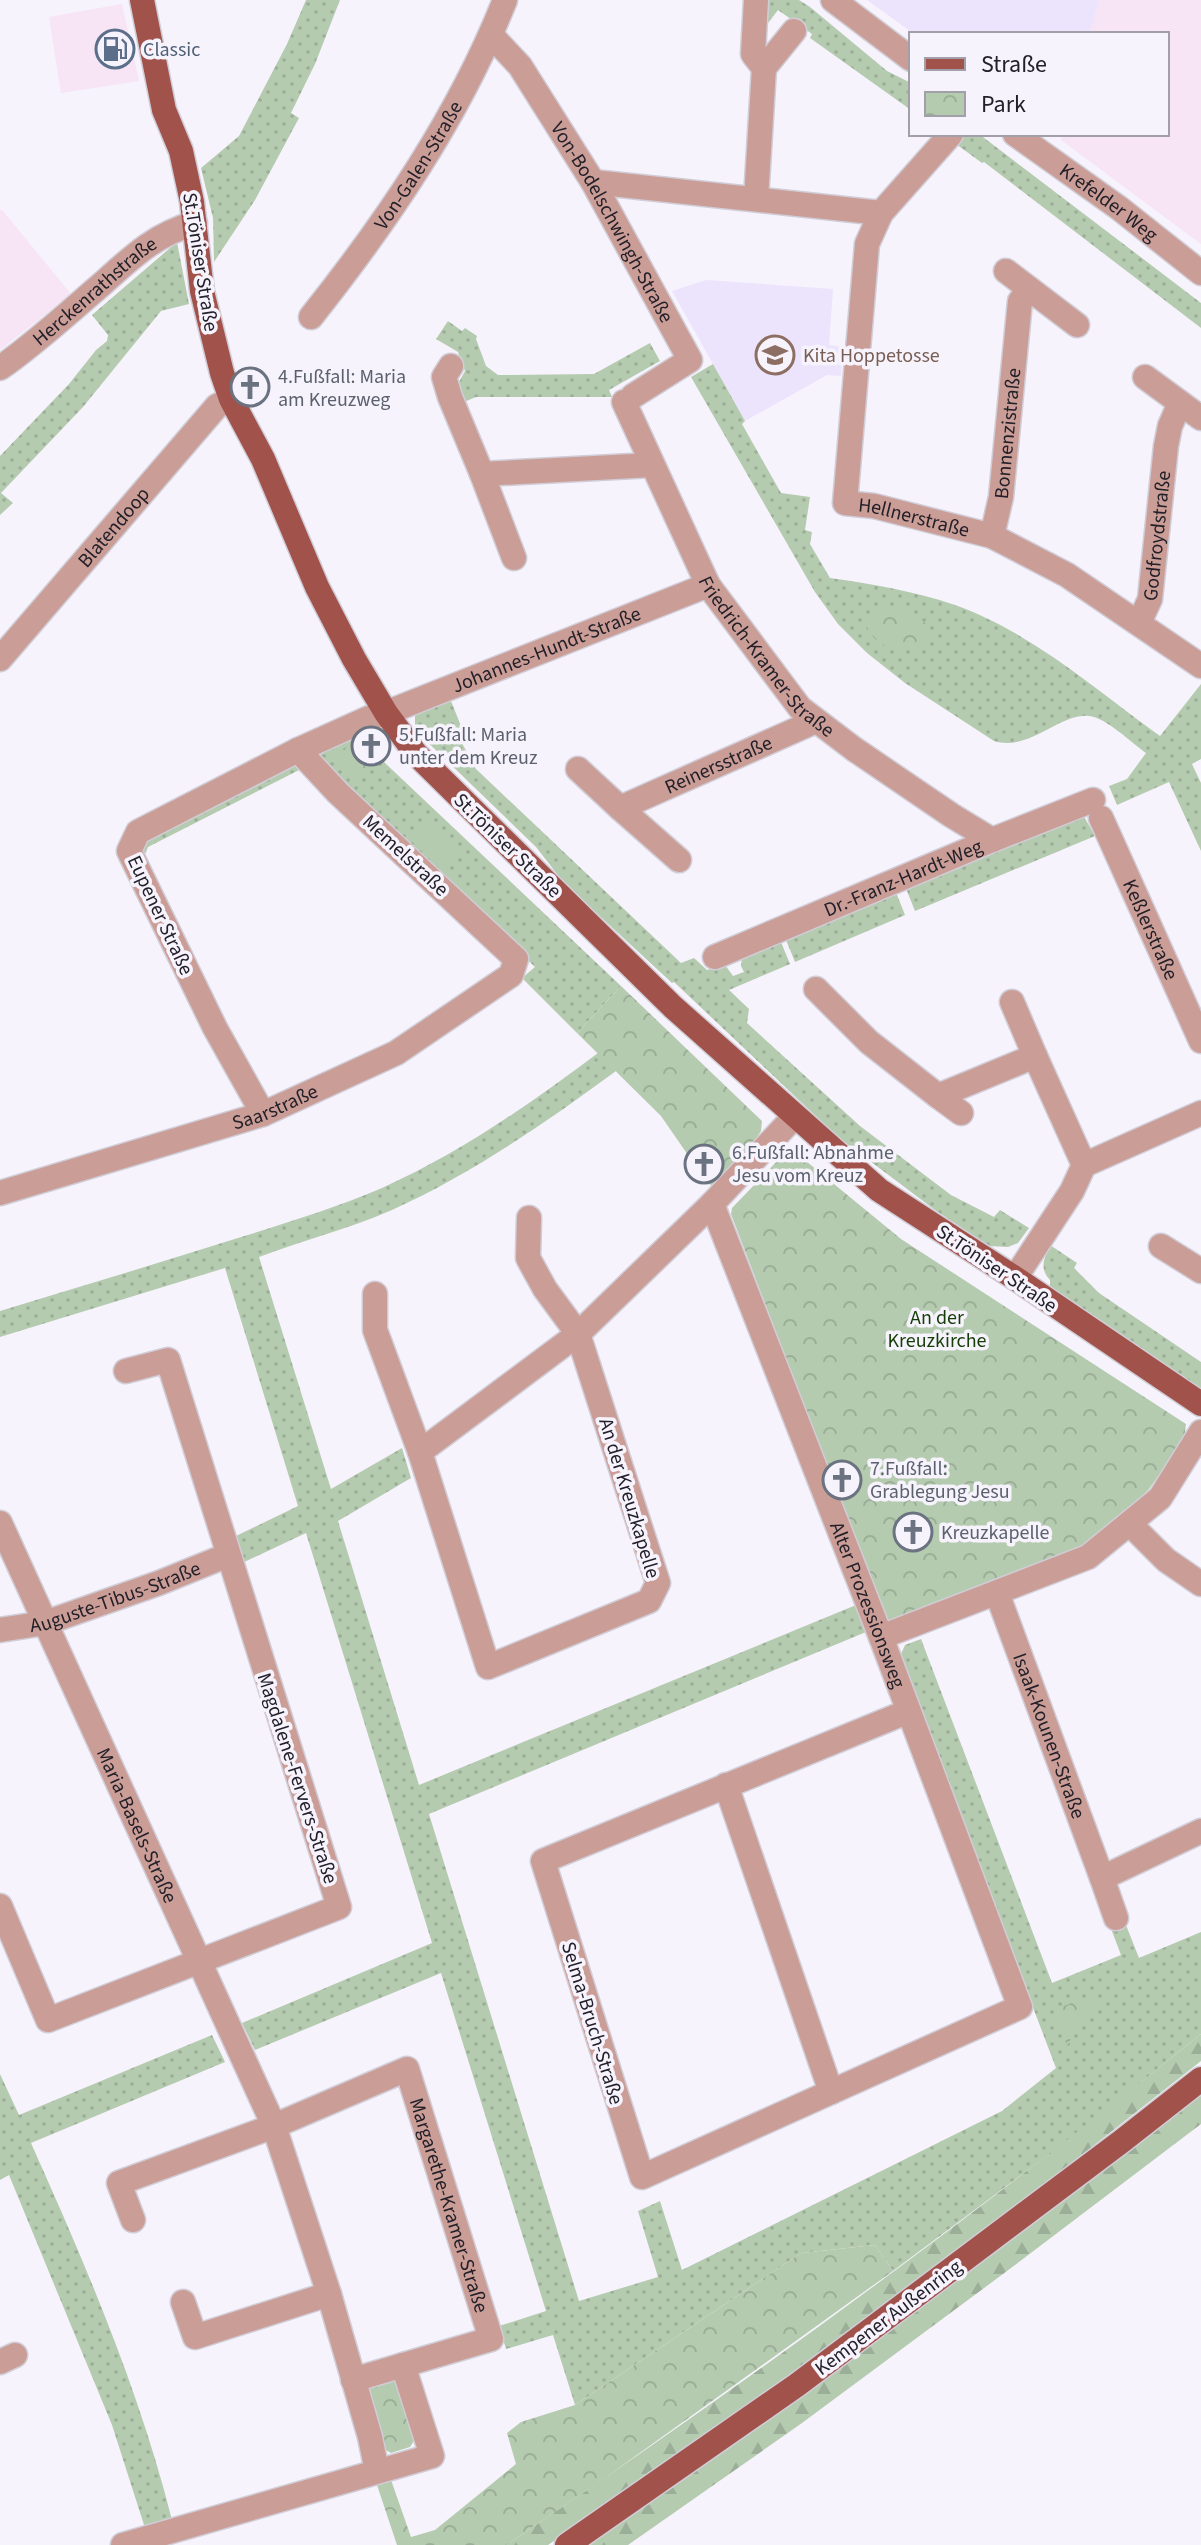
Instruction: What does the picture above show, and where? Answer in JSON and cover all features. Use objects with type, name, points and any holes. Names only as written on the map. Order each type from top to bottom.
[{"type":"main road","name":"St.Töniser Straße","points":[[142,0],[164,110],[181,151],[195,223],[209,326],[231,399],[263,459],[317,587],[354,659],[386,713],[416,754],[673,1007],[879,1190],[1201,1404]]},
{"type":"main road","name":"Kempener Außenring","points":[[567,2545],[797,2385],[1201,2079]]},
{"type":"street","name":"Von-Galen-Straße","points":[[311,317],[359,256],[427,156],[491,35],[505,0]]},
{"type":"street","points":[[756,0],[753,54],[764,68]]},
{"type":"street","points":[[833,0],[909,57]]},
{"type":"street","points":[[756,199],[764,68],[794,31]]},
{"type":"street","name":"Von-Bodelschwingh-Straße","points":[[491,35],[520,66],[593,182],[690,360],[629,399]]},
{"type":"street","name":"Hellnerstraße","points":[[949,136],[881,213],[867,244],[845,503],[874,506],[992,536],[1067,575],[1201,666]]},
{"type":"street","name":"Krefelder Weg","points":[[1018,136],[1119,208],[1201,273]]},
{"type":"street","points":[[593,182],[881,213]]},
{"type":"street","name":"Herckenrathstraße","points":[[0,368],[24,352],[151,241],[195,223]]},
{"type":"street","points":[[1006,271],[1077,325]]},
{"type":"street","name":"Bonnenzistraße","points":[[992,536],[1001,497],[1016,329],[1034,319],[1038,296]]},
{"type":"street","points":[[451,366],[444,377],[450,397],[514,558]]},
{"type":"street","name":"Godfroydstraße","points":[[1145,377],[1200,418],[1185,437],[1166,446]]},
{"type":"street","name":"Blatendoop","points":[[0,659],[217,406],[231,399]]},
{"type":"street","name":"Friedrich-Kramer-Straße","points":[[629,399],[652,465],[708,585],[800,708],[951,815],[992,840]]},
{"type":"street","name":"Godfroydstraße","points":[[1139,623],[1150,599],[1166,446],[1180,403]]},
{"type":"street","points":[[482,474],[652,465]]},
{"type":"street","name":"Johannes-Hundt-Straße","points":[[386,713],[708,585]]},
{"type":"street","name":"Eupener Straße","points":[[263,1114],[215,1028],[129,851],[138,832],[298,750],[386,713]]},
{"type":"street","name":"Reinersstraße","points":[[620,808],[816,721]]},
{"type":"street","name":"Memelstraße","points":[[298,750],[338,793],[516,959]]},
{"type":"street","points":[[578,769],[679,860]]},
{"type":"street","name":"Dr.-Franz-Hardt-Weg","points":[[715,957],[992,840],[1097,809]]},
{"type":"street","name":"Keßlerstraße","points":[[1097,809],[1201,1041]]},
{"type":"street","name":"Saarstraße","points":[[0,1193],[263,1114],[396,1053],[511,975],[516,959]]},
{"type":"street","points":[[816,989],[869,1042],[961,1113]]},
{"type":"street","points":[[1012,1002],[1084,1165]]},
{"type":"street","points":[[938,1096],[1035,1056]]},
{"type":"street","points":[[1015,1278],[1072,1191],[1084,1165],[1201,1113]]},
{"type":"street","points":[[420,1452],[578,1334],[712,1204],[794,1117]]},
{"type":"street","name":"Alter Prozessionsweg","points":[[712,1204],[881,1637],[1020,2007]]},
{"type":"street","name":"An der Kreuzkapelle","points":[[375,1294],[375,1330],[420,1452],[488,1667],[649,1601],[658,1583],[578,1334],[545,1289],[528,1258],[529,1218]]},
{"type":"street","points":[[1161,1246],[1201,1271]]},
{"type":"street","points":[[126,1371],[168,1360],[228,1555]]},
{"type":"street","points":[[881,1637],[1088,1557],[1160,1498],[1201,1432]]},
{"type":"street","name":"Maria-Basels-Straße","points":[[0,1523],[274,2126],[329,2294],[377,2471]]},
{"type":"street","points":[[1130,1524],[1166,1560],[1201,1584]]},
{"type":"street","name":"Auguste-Tibus-Straße","points":[[0,1630],[45,1623],[228,1555]]},
{"type":"street","name":"Magdalene-Fervers-Straße","points":[[201,1960],[339,1907],[228,1555]]},
{"type":"street","name":"Isaak-Kounen-Straße","points":[[997,1593],[1116,1918]]},
{"type":"street","name":"Selma-Bruch-Straße","points":[[909,1711],[543,1861],[642,2177],[1020,2007]]},
{"type":"street","points":[[726,1785],[831,2092]]},
{"type":"street","points":[[1102,1878],[1201,1831]]},
{"type":"street","points":[[0,1906],[48,2020],[201,1960]]},
{"type":"street","name":"Margarethe-Kramer-Straße","points":[[274,2126],[407,2069],[491,2339],[353,2380]]},
{"type":"street","points":[[133,2220],[119,2183],[274,2126]]},
{"type":"street","points":[[183,2302],[195,2337],[329,2294]]},
{"type":"street","points":[[123,2545],[432,2456],[403,2365]]},
{"type":"shaded area","points":[[867,0],[1099,0],[1091,32],[911,32]]},
{"type":"shaded area","points":[[1099,0],[1201,0],[1201,244],[1061,140],[1062,136],[1169,136],[1169,32],[1091,32]]},
{"type":"shaded area","points":[[122,4],[139,81],[61,93],[49,17]]},
{"type":"shaded area","points":[[0,210],[71,294],[0,350]]},
{"type":"shaded area","name":"Kita Hoppetosse","points":[[706,280],[833,289],[829,345],[843,347],[841,376],[827,375],[745,421],[672,291]]},
{"type":"green space","points":[[306,0],[340,0],[315,64],[291,113],[299,118],[255,200],[214,262],[213,218],[201,168],[239,136],[287,44]]},
{"type":"green space","points":[[760,0],[799,0],[887,71],[909,82],[909,109],[810,38],[812,34],[778,10],[762,31]]},
{"type":"green space","points":[[962,136],[982,136],[1201,303],[1201,328],[984,162],[956,144]]},
{"type":"green space","points":[[177,242],[189,304],[161,311],[83,407],[1,493],[13,503],[0,515],[0,456],[107,341],[108,335],[92,315]]},
{"type":"green space","points":[[448,321],[462,331],[465,328],[477,336],[486,366],[498,375],[594,374],[650,343],[660,361],[609,390],[612,397],[476,397],[459,404],[454,391],[465,371],[458,352],[436,339]]},
{"type":"green space","points":[[713,364],[781,493],[810,497],[805,530],[812,532],[810,544],[830,578],[924,596],[983,616],[1062,663],[1160,736],[1201,684],[1201,759],[1192,764],[1201,783],[1201,851],[1169,782],[1117,805],[1109,786],[1127,779],[1146,753],[1103,721],[1089,716],[1078,717],[1020,741],[994,741],[905,683],[867,653],[838,624],[815,592],[691,377]]},
{"type":"green space","points":[[889,608],[908,612],[924,622],[930,631],[929,640],[922,646],[897,649],[884,645],[872,636],[866,616]]},
{"type":"green space","points":[[449,696],[463,731],[457,734],[476,769],[681,963],[694,958],[707,970],[725,965],[733,976],[744,972],[742,958],[776,941],[781,942],[790,964],[729,990],[749,1009],[747,1023],[860,1126],[951,1195],[994,1217],[1000,1210],[1029,1228],[1018,1243],[1008,1247],[989,1246],[935,1210],[838,1137],[564,883],[536,847],[415,730],[415,716],[426,706]]},
{"type":"green space","points":[[365,727],[385,763],[621,986],[577,1033],[522,978],[535,967],[313,754]]},
{"type":"green space","points":[[363,738],[376,760],[353,778],[329,756]]},
{"type":"green space","points":[[297,762],[303,768],[148,847],[142,862],[137,852],[144,839]]},
{"type":"green space","points":[[1082,813],[1095,836],[915,911],[907,891],[909,885]]},
{"type":"green space","points":[[427,819],[462,854],[448,868],[412,833]]},
{"type":"green space","points":[[892,892],[897,895],[905,915],[795,962],[786,940],[788,936]]},
{"type":"green space","points":[[621,986],[762,1121],[756,1139],[712,1185],[708,1184],[661,1116],[577,1033]]},
{"type":"green space","points":[[598,1053],[616,1071],[479,1164],[392,1210],[259,1257],[331,1489],[402,1448],[411,1478],[338,1521],[419,1785],[856,1605],[866,1632],[429,1814],[579,2301],[658,2277],[638,2211],[660,2201],[682,2270],[1002,2111],[1056,2068],[922,1715],[901,1654],[905,1645],[921,1639],[1052,1983],[1121,1955],[1110,1926],[1124,1920],[1139,1958],[1201,1932],[1201,2034],[1080,2131],[893,2271],[875,2245],[801,2253],[575,2405],[553,2335],[506,2349],[499,2326],[546,2311],[441,1973],[255,2050],[242,2023],[432,1943],[306,1533],[242,1563],[234,1537],[298,1506],[225,1268],[0,1337],[0,1311],[292,1221],[382,1188],[494,1126]]},
{"type":"green space","name":"An der Kreuzkirche","points":[[795,1152],[901,1239],[1186,1424],[1184,1440],[1149,1489],[1126,1513],[1070,1553],[890,1623],[886,1621],[731,1214],[732,1208],[779,1159]]},
{"type":"green space","points":[[1050,1245],[1077,1263],[1074,1268],[1099,1293],[1201,1362],[1201,1394],[1050,1286],[1044,1259]]},
{"type":"green space","points":[[1098,1995],[1098,1999],[1067,2046],[1054,2010]]},
{"type":"green space","points":[[1201,2034],[1201,2061],[902,2296],[548,2545],[506,2545],[684,2423],[859,2297],[1032,2167]]},
{"type":"green space","points":[[212,2035],[225,2062],[31,2143],[110,2328],[159,2471],[172,2520],[145,2528],[112,2425],[9,2175],[0,2180],[0,2074],[19,2115]]},
{"type":"green space","points":[[1201,2092],[1201,2124],[1003,2274],[802,2423],[628,2545],[590,2545],[800,2397]]},
{"type":"green space","points":[[875,2245],[893,2271],[598,2483],[506,2545],[397,2545],[376,2482],[390,2477],[411,2537],[435,2530],[516,2464],[507,2433],[521,2422],[575,2405],[801,2253]]},
{"type":"green space","points":[[388,2376],[400,2381],[417,2436],[410,2447],[391,2453],[380,2447],[363,2393],[369,2382]]},
{"type":"place","name":"Classic","points":[[115,49]]},
{"type":"place","name":"Kita Hoppetosse","points":[[775,355]]},
{"type":"place","name":"4.Fußfall: Maria am Kreuzweg","points":[[250,387]]},
{"type":"place","name":"5.Fußfall: Maria unter dem Kreuz","points":[[371,746]]},
{"type":"place","name":"6.Fußfall: Abnahme Jesu vom Kreuz","points":[[704,1164]]},
{"type":"place","name":"7.Fußfall: Grablegung Jesu","points":[[842,1480]]},
{"type":"place","name":"Kreuzkapelle","points":[[913,1532]]}]
